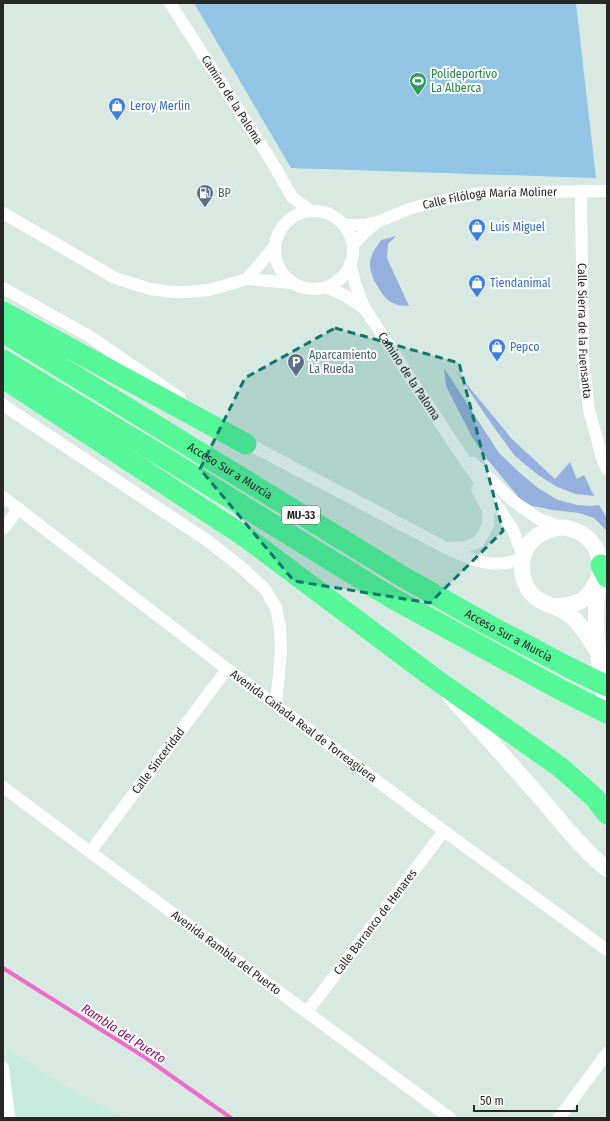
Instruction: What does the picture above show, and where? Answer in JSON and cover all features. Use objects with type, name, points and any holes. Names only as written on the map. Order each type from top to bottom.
[{"type":"highway","points":[[3,312],[246,444]]},
{"type":"highway","name":"Acceso Sur a Murcia","points":[[3,332],[405,578],[490,626],[607,686]]},
{"type":"highway","name":"Acceso Sur a Murcia","points":[[3,360],[170,460],[392,598],[548,683],[607,713]]},
{"type":"highway","points":[[3,378],[247,538],[431,676],[560,767],[595,798],[607,814]]},
{"type":"street","name":"Camino de la Paloma","points":[[170,3],[268,156],[292,197],[311,211]]},
{"type":"street","name":"Calle Filóloga María Moliner","points":[[344,225],[364,225],[377,222],[412,208],[482,193],[607,190]]},
{"type":"street","name":"Calle Sierra de la Fuensanta","points":[[581,191],[583,356],[590,410],[603,461],[607,468]]},
{"type":"street","name":"Camino de la Paloma","points":[[292,197],[294,215]]},
{"type":"street","points":[[3,213],[115,278],[150,289],[173,292],[209,290],[247,279],[291,283],[302,288],[315,290],[328,288],[339,281],[348,271],[352,259],[353,245],[349,232],[340,220],[326,212],[311,211],[294,215],[285,223],[278,234],[274,247],[275,261],[281,273],[291,283]]},
{"type":"street","name":"Calle Filóloga María Moliner","points":[[353,245],[377,222]]},
{"type":"street","points":[[247,279],[274,247]]},
{"type":"street","name":"Camino de la Paloma","points":[[350,264],[356,286],[365,309],[454,444],[512,528],[523,556]]},
{"type":"street","points":[[3,288],[89,336],[246,444],[446,548],[472,560],[493,564],[510,563],[523,556]]},
{"type":"street","name":"Camino de la Paloma","points":[[328,288],[346,296],[365,309]]},
{"type":"street","points":[[3,406],[208,541],[241,567],[265,589],[276,608],[280,628],[281,652],[276,705]]},
{"type":"street","name":"Camino de la Paloma","points":[[454,444],[513,501],[539,519],[562,527]]},
{"type":"street","name":"Camino de la Paloma","points":[[446,548],[465,547],[478,542],[488,524],[488,510],[454,444]]},
{"type":"street","name":"Avenida Cañada Real de Torreagüera","points":[[3,497],[227,669],[444,831],[607,950]]},
{"type":"street","points":[[3,529],[18,508]]},
{"type":"street","points":[[598,652],[581,627],[570,616],[554,606],[542,602],[532,594],[524,583],[521,571],[523,556],[532,540],[545,530],[562,527],[576,530],[589,539],[597,551],[602,574],[596,606],[598,652],[607,713]]},
{"type":"street","points":[[554,606],[568,606],[581,601],[592,592],[602,574]]},
{"type":"street","name":"Calle Sinceridad","points":[[90,852],[227,669]]},
{"type":"street","points":[[431,676],[568,830],[599,863],[607,869]]},
{"type":"street","name":"Avenida Rambla del Puerto","points":[[3,787],[450,1118]]},
{"type":"street","name":"Calle Barranco de Henares","points":[[307,1012],[444,831]]},
{"type":"street","points":[[559,1118],[607,1053]]},
{"type":"street","points":[[3,1068],[9,1118]]},
{"type":"highlighted area","points":[[335,328],[459,363],[503,531],[430,603],[294,581],[200,469],[245,378]]},
{"type":"shaded area","name":"Polideportivo La Alberca","points":[[194,3],[576,3],[596,178],[291,168]]},
{"type":"shaded area","points":[[396,236],[388,244],[387,258],[409,306],[397,305],[384,296],[372,275],[370,265],[375,248],[381,240]]},
{"type":"shaded area","points":[[444,368],[499,453],[538,488],[558,500],[577,505],[599,505],[607,518],[607,529],[606,530],[594,518],[579,513],[532,506],[521,500],[487,459],[472,437],[446,386]]},
{"type":"shaded area","points":[[455,370],[512,439],[555,479],[570,462],[577,479],[584,475],[594,496],[576,494],[557,487],[538,475],[515,456]]},
{"type":"shaded area","points":[[6,1048],[62,1084],[125,1118],[15,1118]]},
{"type":"waterway","name":"Rambla del Puerto","points":[[3,968],[146,1058],[231,1118]]},
{"type":"place","name":"Polideportivo La Alberca","points":[[418,96]]},
{"type":"place","name":"Leroy Merlin","points":[[117,121]]},
{"type":"place","name":"BP","points":[[205,208]]},
{"type":"place","name":"Luis Miguel","points":[[477,242]]},
{"type":"place","name":"Tiendanimal","points":[[477,298]]},
{"type":"place","name":"Pepco","points":[[497,362]]},
{"type":"place","name":"Aparcamiento La Rueda","points":[[296,377]]}]
